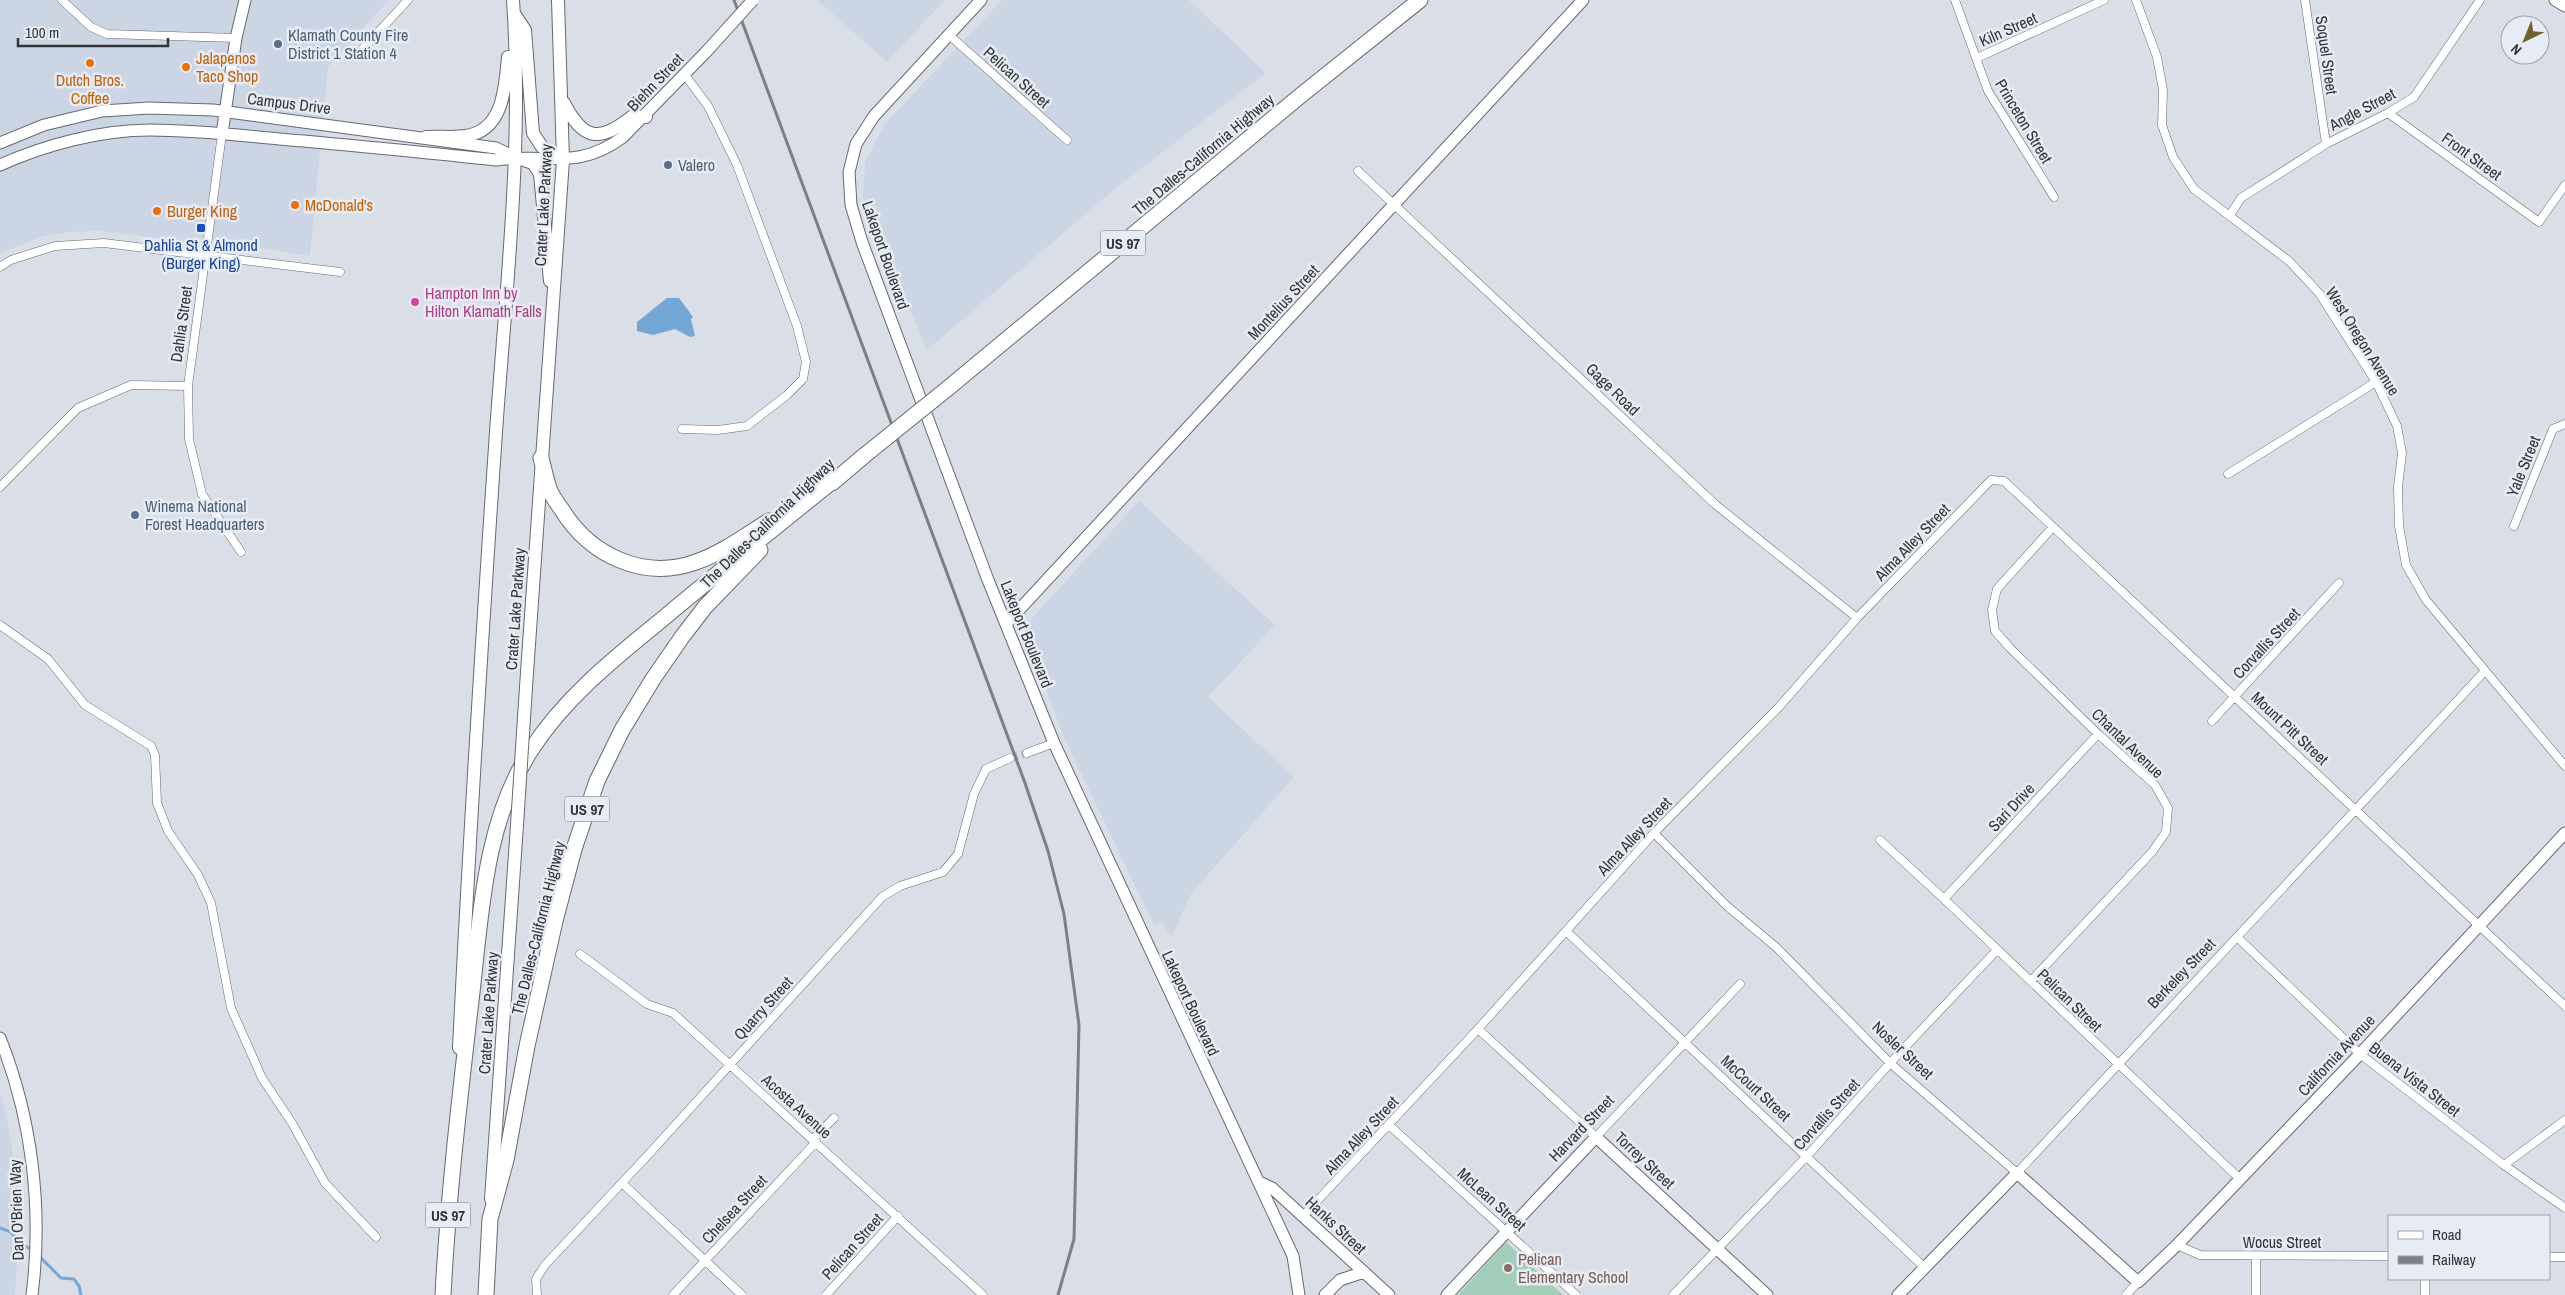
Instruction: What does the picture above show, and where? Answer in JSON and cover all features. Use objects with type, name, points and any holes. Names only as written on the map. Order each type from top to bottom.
[{"type":"highway","name":"The Dalles-California Highway","points":[[486,1295],[490,1219],[506,1160],[527,1046],[555,922],[574,849],[597,781],[622,730],[653,678],[705,607],[751,558],[839,476],[947,390],[1420,0]]},
{"type":"highway","points":[[542,458],[551,492],[579,533],[608,555],[633,566],[664,568],[694,563],[726,548],[839,476]]},
{"type":"highway","name":"US 97","points":[[443,1295],[455,1135],[490,853],[510,789],[530,750],[565,707],[601,670],[839,476]]},
{"type":"main road","name":"Crater Lake Parkway","points":[[490,1219],[563,160],[558,0]]},
{"type":"main road","name":"Crater Lake Parkway","points":[[455,1135],[489,534],[515,157],[516,34],[513,6]]},
{"type":"main road","points":[[426,137],[466,136],[479,132],[497,115],[504,95],[513,6]]},
{"type":"main road","points":[[513,6],[525,30],[533,133],[542,147],[563,160]]},
{"type":"main road","points":[[562,99],[573,120],[590,132],[599,134],[613,132],[633,116],[646,117]]},
{"type":"main road","points":[[515,157],[533,163],[540,174],[547,270],[553,297]]},
{"type":"street","points":[[62,0],[91,27],[107,34],[236,38]]},
{"type":"street","name":"Dahlia Street","points":[[241,552],[202,494],[189,439],[188,386],[225,111],[236,38],[245,0]]},
{"type":"street","points":[[357,55],[408,0]]},
{"type":"street","name":"Biehn Street","points":[[563,160],[586,157],[608,148],[646,117],[753,0]]},
{"type":"street","name":"Lakeport Boulevard","points":[[981,0],[874,116],[856,144],[849,172],[850,205],[872,270],[1006,624],[1054,743],[1206,1073],[1293,1256],[1299,1295]]},
{"type":"street","name":"Montelius Street","points":[[1006,624],[1583,0]]},
{"type":"street","name":"Princeton Street","points":[[1955,0],[1988,91],[2054,197]]},
{"type":"street","name":"Kiln Street","points":[[1977,58],[2104,0]]},
{"type":"street","name":"West Oregon Avenue","points":[[2136,0],[2157,57],[2163,90],[2162,125],[2173,157],[2194,189],[2289,261],[2319,293],[2376,382],[2397,426],[2402,453],[2398,487],[2399,526],[2406,565],[2426,600],[2484,672],[2565,766]]},
{"type":"street","name":"Soquel Street","points":[[2305,0],[2326,144]]},
{"type":"street","name":"Angle Street","points":[[2230,215],[2241,198],[2326,144],[2388,113],[2414,97],[2480,0]]},
{"type":"street","points":[[2555,0],[2565,6]]},
{"type":"street","name":"Pelican Street","points":[[948,34],[1067,140]]},
{"type":"street","points":[[682,428],[718,430],[747,426],[787,395],[803,379],[806,362],[797,326],[737,165],[708,106],[685,75]]},
{"type":"street","name":"Campus Drive","points":[[0,142],[44,125],[102,111],[149,108],[225,111],[426,137],[446,142],[499,148],[515,157]]},
{"type":"street","name":"Front Street","points":[[2388,113],[2539,222],[2565,185]]},
{"type":"street","name":"Campus Drive","points":[[0,166],[19,156],[61,144],[106,134],[149,130],[222,134],[496,160],[515,157],[563,160]]},
{"type":"street","name":"Gage Road","points":[[1358,171],[1396,204],[1716,505],[1857,618]]},
{"type":"street","points":[[0,267],[12,260],[54,246],[104,243],[340,272]]},
{"type":"street","points":[[2228,474],[2376,382]]},
{"type":"street","points":[[0,487],[78,408],[130,385],[188,386]]},
{"type":"street","name":"Yale Street","points":[[2514,526],[2553,429],[2565,424]]},
{"type":"street","name":"Alma Alley Street","points":[[1303,1216],[1567,932],[1654,832],[1778,708],[1857,618],[1991,480]]},
{"type":"street","name":"Mount Pitt Street","points":[[1991,480],[2004,481],[2236,696],[2565,1006]]},
{"type":"street","name":"Chantal Avenue","points":[[2031,981],[2152,852],[2166,832],[2168,808],[2155,785],[2098,734],[1995,631],[1992,610],[1997,589],[2053,527]]},
{"type":"street","name":"Corvallis Street","points":[[2212,721],[2339,583]]},
{"type":"street","points":[[0,625],[48,659],[85,705],[151,746],[155,755],[157,802],[168,831],[198,875],[211,903],[231,1008],[262,1078],[292,1123],[324,1182],[376,1237]]},
{"type":"street","name":"Berkeley Street","points":[[1898,1295],[1924,1266],[2017,1173],[2116,1064],[2238,938],[2484,672]]},
{"type":"street","name":"Sari Drive","points":[[1944,899],[2098,734]]},
{"type":"street","points":[[1027,753],[1054,743]]},
{"type":"street","name":"Quarry Street","points":[[537,1295],[536,1279],[545,1265],[882,897],[900,886],[943,872],[958,854],[974,794],[986,769],[1010,758]]},
{"type":"street","name":"Nosler Street","points":[[1654,832],[1727,906],[1777,948],[1890,1063],[2017,1173],[2138,1282]]},
{"type":"street","name":"California Avenue","points":[[2126,1295],[2177,1245],[2360,1054],[2565,833]]},
{"type":"street","name":"Pelican Street","points":[[1880,840],[2240,1180]]},
{"type":"street","name":"McCourt Street","points":[[1567,932],[1924,1266]]},
{"type":"street","name":"Buena Vista Street","points":[[2238,938],[2360,1054],[2504,1166],[2565,1208]]},
{"type":"street","name":"Corvallis Street","points":[[1673,1295],[1717,1247],[1808,1156],[1890,1063],[1997,950]]},
{"type":"street","name":"Acosta Avenue","points":[[580,954],[647,1004],[673,1013],[983,1295]]},
{"type":"street","name":"Harvard Street","points":[[1448,1295],[1506,1230],[1740,984]]},
{"type":"street","name":"Torrey Street","points":[[1478,1029],[1768,1295]]},
{"type":"street","name":"Dan O'Brien Way","points":[[0,1038],[24,1116],[34,1174],[35,1216],[32,1295]]},
{"type":"street","name":"Chelsea Street","points":[[673,1295],[834,1118]]},
{"type":"street","points":[[2504,1166],[2565,1120]]},
{"type":"street","name":"McLean Street","points":[[1389,1125],[1576,1295]]},
{"type":"street","name":"Hanks Street","points":[[1259,1182],[1272,1188],[1389,1295]]},
{"type":"street","points":[[622,1183],[742,1295]]},
{"type":"street","name":"Pelican Street","points":[[826,1295],[898,1216]]},
{"type":"street","name":"Wocus Street","points":[[2177,1245],[2200,1254],[2388,1256]]},
{"type":"street","points":[[2256,1256],[2256,1295]]},
{"type":"street","points":[[2550,1257],[2565,1257]]},
{"type":"street","points":[[1325,1295],[1340,1280],[1364,1272]]},
{"type":"street","points":[[2425,1280],[2426,1295]]},
{"type":"shaded area","points":[[0,0],[389,0],[328,67],[310,256],[194,237],[184,241],[98,231],[44,236],[0,253]]},
{"type":"shaded area","points":[[817,0],[945,0],[887,62]]},
{"type":"shaded area","points":[[1002,0],[1189,0],[1266,73],[1117,187],[927,350],[863,199],[865,162],[884,125]]},
{"type":"shaded area","points":[[1139,501],[1275,625],[1208,697],[1294,777],[1191,894],[1172,936],[1166,931],[1162,922],[1154,925],[1064,738],[1023,628]]},
{"type":"shaded area","points":[[0,1091],[7,1119],[21,1203],[15,1295],[0,1295]]},
{"type":"green space","name":"Pelican Elementary School","points":[[1506,1242],[1563,1295],[1458,1295]]},
{"type":"water","points":[[667,298],[679,298],[693,317],[691,319],[695,336],[690,337],[675,329],[653,335],[637,331],[637,322]]},
{"type":"waterway","points":[[0,1228],[11,1232],[19,1242],[32,1250]]},
{"type":"waterway","points":[[39,1256],[61,1278],[74,1279],[79,1286],[81,1295]]},
{"type":"tunnel","points":[[1010,758],[1027,753]]},
{"type":"railway","points":[[734,0],[1025,783],[1048,851],[1064,914],[1079,1025],[1074,1239],[1058,1295]]},
{"type":"place","name":"Klamath County Fire District 1 Station 4","points":[[278,44]]},
{"type":"place","name":"Dutch Bros. Coffee","points":[[90,63]]},
{"type":"place","name":"Jalapenos Taco Shop","points":[[186,67]]},
{"type":"place","name":"Valero","points":[[668,165]]},
{"type":"place","name":"McDonald's","points":[[295,205]]},
{"type":"place","name":"Burger King","points":[[157,211]]},
{"type":"place","name":"Dahlia St & Almond (Burger King)","points":[[201,228]]},
{"type":"place","name":"Hampton Inn by Hilton Klamath Falls","points":[[415,302]]},
{"type":"place","name":"Winema National Forest Headquarters","points":[[135,515]]},
{"type":"place","name":"Pelican Elementary School","points":[[1508,1268]]}]
